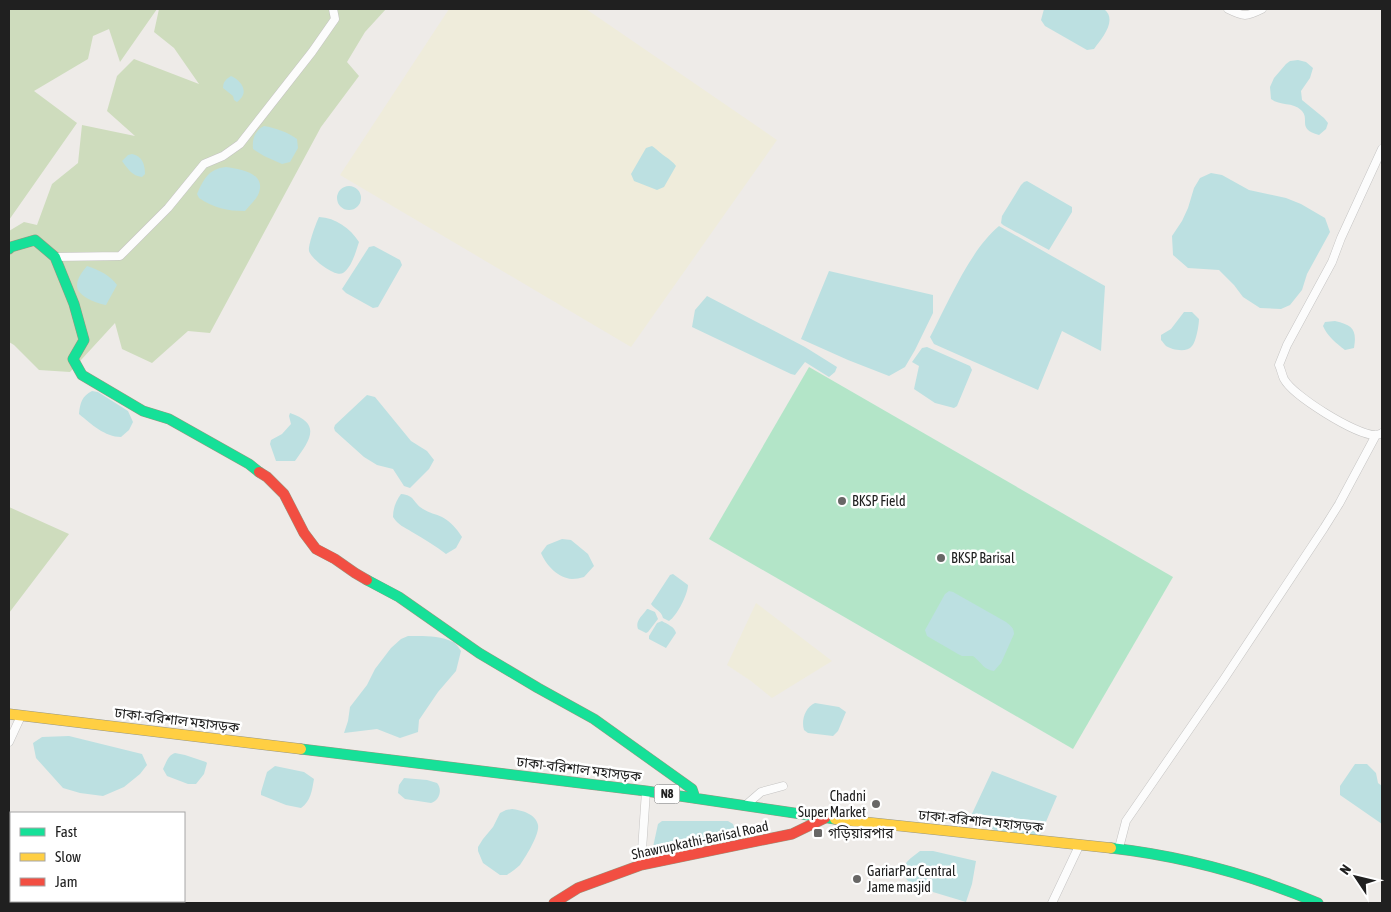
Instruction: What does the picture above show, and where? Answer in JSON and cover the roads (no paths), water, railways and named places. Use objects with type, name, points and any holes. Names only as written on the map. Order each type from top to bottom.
[{"type":"main road","points":[[9,249],[10,247],[34,240],[54,257],[74,304],[84,340],[74,359],[82,375],[143,411],[169,419],[249,464],[267,477],[284,494],[304,532],[316,548],[355,573],[400,597],[479,653],[614,732],[640,753],[692,788],[695,798]]},
{"type":"main road","name":"ঢাকা-বরিশাল মহাসড়ক","points":[[9,714],[646,791],[824,818],[1153,854],[1252,877],[1318,903]]},
{"type":"main road","name":"Shawrupkathi-Barisal Road","points":[[554,903],[578,888],[641,865],[792,834],[824,818]]},
{"type":"street","points":[[54,257],[120,256],[168,208],[204,164],[224,156],[240,144],[312,52],[335,19],[333,9]]},
{"type":"street","points":[[1228,9],[1238,14],[1249,16],[1262,9]]},
{"type":"street","points":[[1117,849],[1126,821],[1224,679],[1324,528],[1379,434],[1360,432],[1322,412],[1303,398],[1285,380],[1279,365],[1287,346],[1332,262],[1382,148]]},
{"type":"street","points":[[9,742],[21,716]]},
{"type":"street","points":[[745,806],[761,792],[783,786]]},
{"type":"street","points":[[641,865],[646,791]]},
{"type":"street","points":[[1052,903],[1079,846]]},
{"type":"water","points":[[1044,9],[1104,9],[1108,13],[1109,24],[1094,49],[1087,50],[1045,26],[1041,20]]},
{"type":"water","points":[[1290,61],[1306,62],[1313,68],[1310,78],[1301,91],[1302,100],[1328,123],[1326,129],[1319,135],[1308,130],[1304,113],[1301,110],[1271,99],[1270,87],[1274,78]]},
{"type":"water","points":[[231,76],[241,84],[244,91],[241,99],[237,102],[223,88],[225,81]]},
{"type":"water","points":[[264,126],[289,134],[297,139],[298,148],[290,162],[282,164],[253,149],[255,135]]},
{"type":"water","points":[[652,146],[676,166],[664,187],[657,190],[634,181],[631,174],[646,148]]},
{"type":"water","points":[[132,154],[141,159],[144,164],[145,174],[142,177],[133,174],[122,161]]},
{"type":"water","points":[[226,167],[245,171],[256,177],[259,182],[258,195],[245,211],[226,210],[215,207],[199,198],[197,194],[211,172]]},
{"type":"water","points":[[1211,173],[1222,175],[1249,190],[1286,198],[1301,204],[1325,218],[1330,232],[1307,274],[1302,290],[1290,305],[1281,309],[1260,308],[1243,297],[1219,270],[1188,268],[1173,255],[1172,236],[1188,208],[1194,188],[1200,178]]},
{"type":"water","points":[[1027,181],[1072,207],[1072,212],[1049,250],[1001,223],[1002,216],[1021,185]]},
{"type":"water","points":[[349,186],[358,189],[361,198],[358,207],[349,210],[340,207],[337,198],[340,189]]},
{"type":"water","points":[[319,217],[331,219],[342,225],[359,242],[351,263],[343,273],[335,273],[324,267],[314,259],[309,251]]},
{"type":"water","points":[[999,226],[1105,286],[1101,351],[1062,331],[1038,390],[934,344],[930,337],[969,263],[988,236]]},
{"type":"water","points":[[374,246],[400,260],[402,265],[378,307],[373,308],[342,289],[369,247]]},
{"type":"water","points":[[87,266],[104,273],[117,285],[106,305],[88,299],[78,289],[78,280]]},
{"type":"water","points":[[829,271],[933,295],[933,313],[905,367],[889,376],[801,339]]},
{"type":"water","points":[[707,296],[805,347],[837,367],[835,372],[829,377],[805,362],[795,375],[791,374],[692,327],[695,310]]},
{"type":"water","points":[[1184,312],[1192,312],[1199,319],[1198,329],[1195,341],[1190,348],[1187,350],[1176,350],[1166,346],[1161,340],[1161,335],[1171,329]]},
{"type":"water","points":[[1335,321],[1346,324],[1352,329],[1355,337],[1354,348],[1345,350],[1327,333],[1323,326],[1325,322]]},
{"type":"water","points":[[927,347],[970,366],[972,370],[957,406],[954,408],[935,403],[914,389],[919,366],[912,362],[922,348]]},
{"type":"water","points":[[92,391],[98,392],[128,411],[133,422],[129,430],[121,437],[109,435],[93,426],[79,414],[82,400]]},
{"type":"water","points":[[367,395],[375,397],[411,441],[427,451],[434,460],[429,469],[410,488],[404,486],[393,469],[377,465],[364,457],[335,431],[335,425]]},
{"type":"water","points":[[290,413],[307,422],[310,434],[305,447],[295,461],[276,461],[270,444],[271,440],[282,434],[291,424]]},
{"type":"water","points":[[401,494],[409,496],[423,509],[448,521],[462,537],[456,548],[446,554],[401,526],[393,517],[396,502]]},
{"type":"water","points":[[562,539],[571,540],[588,554],[594,566],[584,577],[572,579],[562,576],[553,570],[543,558],[541,553],[547,545]]},
{"type":"water","points":[[673,574],[688,585],[682,604],[669,621],[663,618],[661,613],[651,604],[670,575]]},
{"type":"water","points":[[949,591],[1006,622],[1013,629],[1014,634],[1001,663],[994,671],[985,667],[973,656],[962,656],[927,636],[925,630],[945,594]]},
{"type":"water","points":[[647,609],[655,612],[658,619],[646,633],[638,629],[637,623]]},
{"type":"water","points":[[662,621],[672,627],[676,633],[666,648],[649,639],[657,623]]},
{"type":"water","points":[[408,636],[442,638],[454,643],[461,651],[456,671],[438,692],[419,720],[418,732],[400,738],[377,729],[344,733],[350,707],[367,685],[375,669],[391,648],[401,639]]},
{"type":"water","points":[[815,703],[839,707],[846,712],[838,731],[833,736],[808,733],[804,730],[805,715]]},
{"type":"water","points":[[69,736],[142,754],[147,765],[140,774],[124,787],[103,796],[80,793],[63,788],[36,758],[33,743],[42,737]]},
{"type":"water","points":[[175,753],[207,763],[204,774],[196,784],[188,784],[167,776],[163,769],[169,757]]},
{"type":"water","points":[[1355,764],[1367,764],[1376,773],[1378,783],[1382,786],[1382,824],[1340,795],[1340,786]]},
{"type":"water","points":[[275,766],[304,772],[314,779],[309,799],[301,808],[286,805],[261,795],[267,772]]},
{"type":"water","points":[[992,771],[1057,796],[1039,838],[1015,840],[970,818]]},
{"type":"water","points":[[404,778],[437,783],[440,789],[438,798],[431,803],[405,799],[398,793],[399,785]]},
{"type":"water","points":[[512,809],[531,815],[537,821],[538,829],[532,846],[520,865],[507,875],[500,875],[483,863],[478,847],[493,827],[500,813]]},
{"type":"water","points":[[662,821],[728,821],[733,824],[735,830],[732,840],[655,851],[653,847],[658,824]]},
{"type":"water","points":[[920,851],[933,851],[976,861],[972,884],[966,902],[913,886],[907,880],[903,871],[904,867]]},
{"type":"place","name":"BKSP Field","points":[[842,501]]},
{"type":"place","name":"BKSP Barisal","points":[[941,558]]},
{"type":"place","name":"Chadni Super Market","points":[[876,804]]},
{"type":"place","name":"গড়িয়ারপার","points":[[818,833]]},
{"type":"place","name":"GariarPar Central Jame masjid","points":[[857,879]]}]
